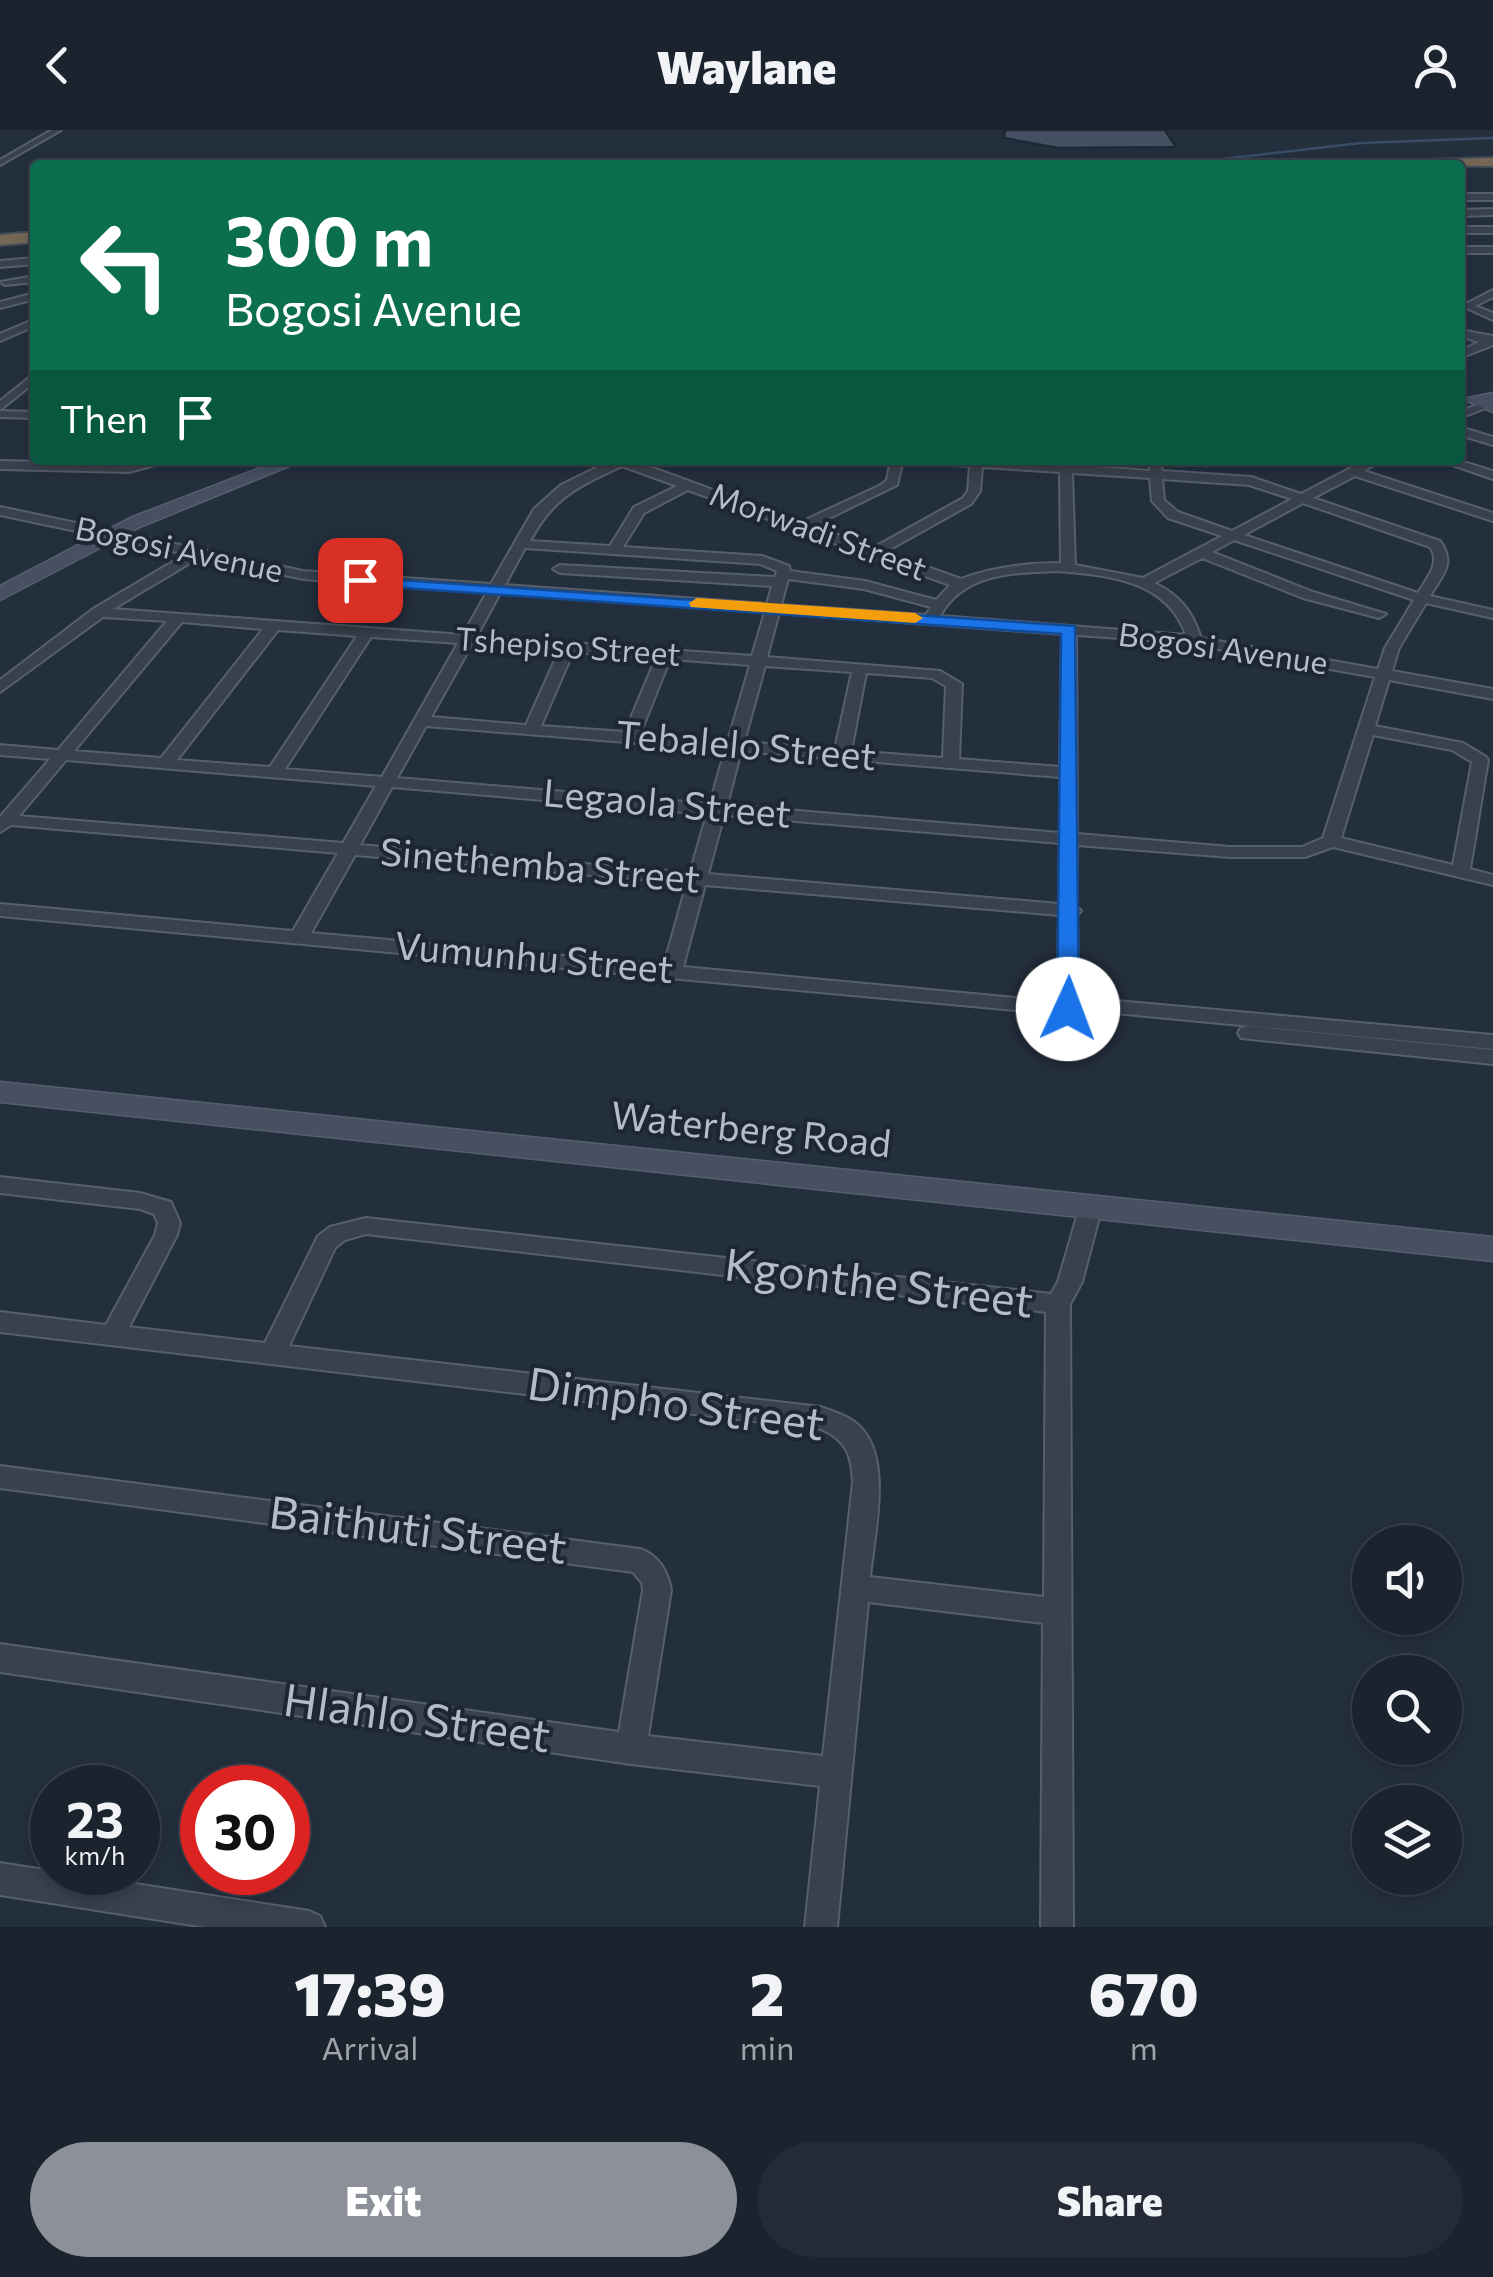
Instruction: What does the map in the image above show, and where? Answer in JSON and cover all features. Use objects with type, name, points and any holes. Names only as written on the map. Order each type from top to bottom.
[{"type":"highway","points":[[1465,164],[1493,164]]},
{"type":"highway","points":[[1465,166],[1493,164]]},
{"type":"highway","points":[[1465,177],[1493,177]]},
{"type":"highway","points":[[0,227],[30,224]]},
{"type":"highway","points":[[0,240],[30,237]]},
{"type":"street","points":[[0,163],[58,130]]},
{"type":"street","points":[[1465,197],[1493,197]]},
{"type":"street","points":[[1465,213],[1493,212]]},
{"type":"street","points":[[1465,230],[1493,230]]},
{"type":"street","points":[[1465,250],[1493,250]]},
{"type":"street","points":[[0,264],[30,261]]},
{"type":"street","points":[[5,282],[30,280]]},
{"type":"street","points":[[1493,293],[1467,306],[1493,316]]},
{"type":"street","points":[[0,305],[30,297]]},
{"type":"street","points":[[0,338],[30,324]]},
{"type":"street","points":[[1465,334],[1492,341]]},
{"type":"street","points":[[1465,353],[1492,341]]},
{"type":"street","points":[[0,384],[30,385]]},
{"type":"street","points":[[0,411],[30,385]]},
{"type":"street","points":[[0,411],[30,414]]},
{"type":"street","points":[[1465,433],[1493,442]]},
{"type":"street","points":[[18,465],[30,454]]},
{"type":"street","points":[[0,465],[143,465]]},
{"type":"street","points":[[0,594],[108,535],[283,465]]},
{"type":"street","points":[[300,936],[522,544],[553,497],[613,465]]},
{"type":"street","name":"Morwadi Street","points":[[636,465],[961,584]]},
{"type":"street","points":[[803,526],[884,489],[893,482],[896,465]]},
{"type":"street","points":[[874,552],[967,502],[974,491],[977,465]]},
{"type":"street","points":[[1066,465],[1068,566]]},
{"type":"street","points":[[1111,465],[1156,466],[1250,481],[1435,544],[1443,560],[1383,673],[1331,841],[1493,880]]},
{"type":"street","points":[[1144,583],[1366,465]]},
{"type":"street","points":[[1460,465],[1493,475]]},
{"type":"street","points":[[1156,466],[1158,502],[1164,510],[1305,564],[1420,599],[1493,614]]},
{"type":"street","points":[[1353,472],[1493,517]]},
{"type":"street","points":[[614,550],[639,510],[688,484]]},
{"type":"street","name":"Bogosi Avenue","points":[[0,512],[292,574],[774,608],[935,612],[1196,640],[1493,694]]},
{"type":"street","points":[[522,544],[777,562],[782,578],[672,971]]},
{"type":"street","points":[[1200,552],[1275,582],[1379,614]]},
{"type":"street","points":[[0,687],[98,612],[195,554]]},
{"type":"street","points":[[1275,582],[1305,564]]},
{"type":"street","points":[[560,569],[865,585],[935,612],[961,584],[1000,570],[1068,566],[1144,583],[1188,614],[1196,640]]},
{"type":"street","name":"Tshepiso Street","points":[[98,612],[935,674],[952,680],[952,763]]},
{"type":"street","points":[[4,824],[177,619]]},
{"type":"street","points":[[166,763],[273,626]]},
{"type":"street","points":[[1068,1009],[1072,912],[1069,629]]},
{"type":"street","points":[[274,772],[367,632]]},
{"type":"street","points":[[532,729],[568,647]]},
{"type":"street","points":[[631,737],[665,654]]},
{"type":"street","points":[[842,754],[860,668]]},
{"type":"street","name":"Tebalelo Street","points":[[423,721],[1070,773]]},
{"type":"street","points":[[1368,729],[1458,746],[1480,760],[1461,872]]},
{"type":"street","name":"Legaola Street","points":[[0,750],[1272,854],[1305,852],[1331,841]]},
{"type":"street","name":"Sinethemba Street","points":[[4,824],[1072,912]]},
{"type":"street","name":"Vumunhu Street","points":[[0,910],[1068,1009],[1094,1005],[1493,1042]]},
{"type":"street","name":"Vumunhu Street","points":[[1068,1009],[1089,1017],[1493,1057]]},
{"type":"street","name":"Waterberg Road","points":[[0,1092],[1493,1249]]},
{"type":"street","points":[[0,1185],[140,1201],[163,1208],[168,1214],[166,1235],[113,1335]]},
{"type":"street","points":[[1058,1304],[1070,1282],[1091,1206]]},
{"type":"street","name":"Kgonthe Street","points":[[273,1353],[326,1242],[338,1233],[366,1226],[1058,1304],[1054,1611],[1056,1927]]},
{"type":"street","name":"Dimpho Street","points":[[0,1322],[837,1422],[858,1438],[866,1458],[820,1927]]},
{"type":"street","name":"Baithuti Street","points":[[0,1477],[640,1561],[655,1578],[657,1590],[631,1750]]},
{"type":"street","points":[[856,1588],[1054,1611]]},
{"type":"street","name":"Hlahlo Street","points":[[0,1658],[631,1750],[836,1773]]},
{"type":"street","points":[[0,1879],[309,1927]]},
{"type":"building","points":[[1005,130],[1165,130],[1176,147],[1058,148],[1004,138]]},
{"type":"waterway","points":[[1215,160],[1361,143],[1493,138]]},
{"type":"slow traffic","points":[[697,603],[915,618]]},
{"type":"route","points":[[360,580],[1069,629],[1072,912],[1068,1009]]}]
